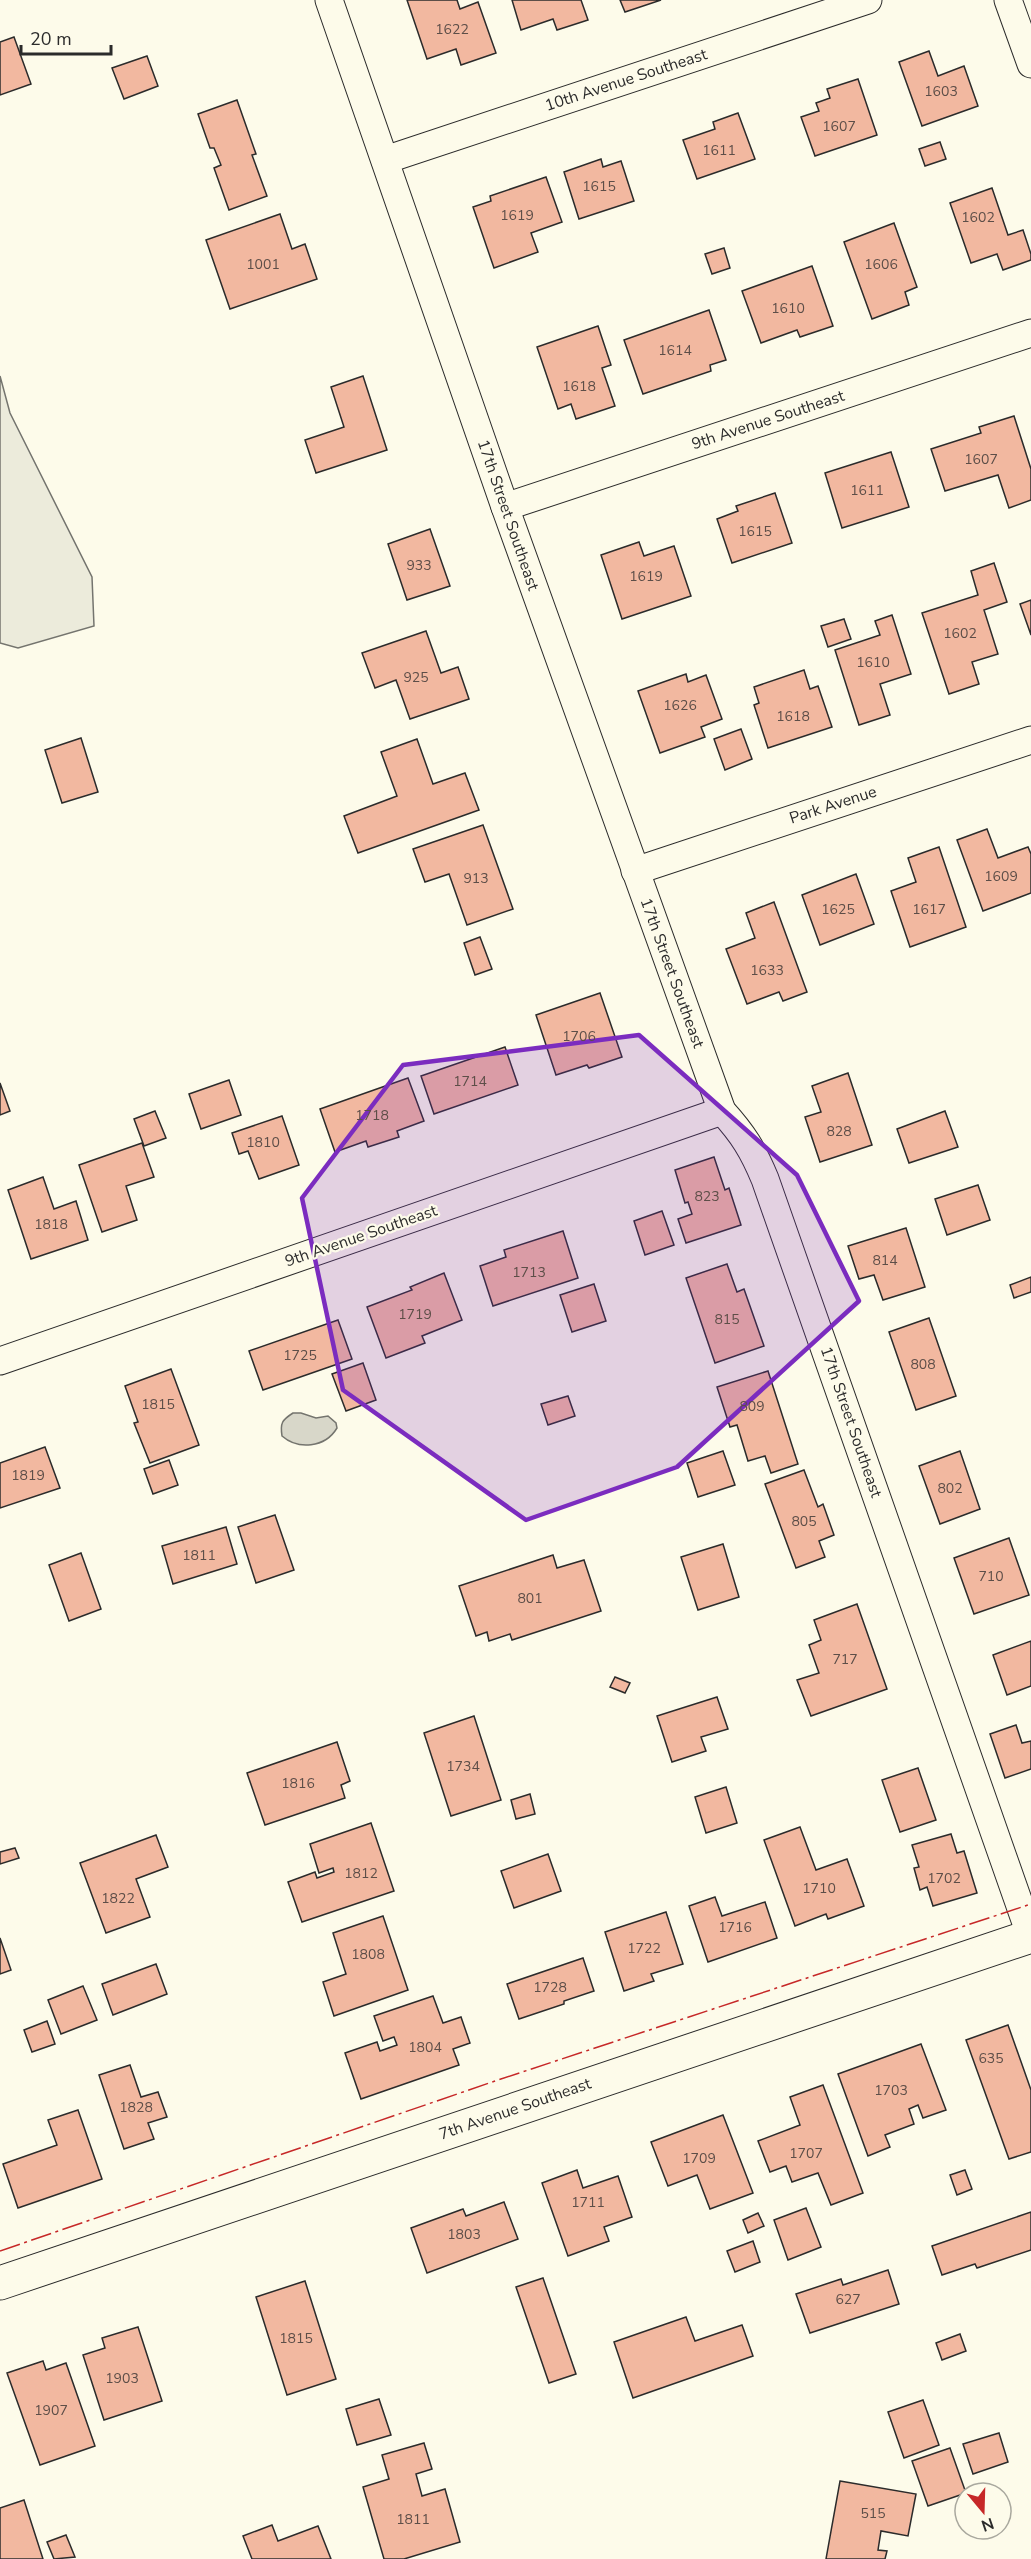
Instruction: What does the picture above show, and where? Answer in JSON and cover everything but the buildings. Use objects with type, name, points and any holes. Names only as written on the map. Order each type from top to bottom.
[{"type":"street","name":"17th Street Southeast","points":[[329,0],[505,507],[722,1111],[742,1132],[754,1151],[765,1179],[1031,1936]]},
{"type":"street","name":"10th Avenue Southeast","points":[[385,160],[868,0]]},
{"type":"street","points":[[1008,0],[1031,64]]},
{"type":"street","name":"9th Avenue Southeast","points":[[505,507],[1031,333]]},
{"type":"street","name":"Park Avenue","points":[[635,871],[1031,740]]},
{"type":"street","name":"9th Avenue Southeast","points":[[0,1361],[722,1111]]},
{"type":"street","name":"7th Avenue Southeast","points":[[0,2283],[1031,1936]]},
{"type":"highlighted area","points":[[639,1035],[797,1175],[859,1301],[677,1467],[526,1520],[343,1390],[302,1198],[403,1065]]},
{"type":"shaded area","points":[[0,376],[10,413],[92,577],[94,626],[18,648],[0,643]]},
{"type":"shaded area","points":[[293,1413],[316,1418],[328,1416],[336,1423],[337,1428],[326,1440],[319,1443],[303,1445],[296,1443],[282,1436],[281,1432],[283,1422]]},
{"type":"power","points":[[0,2251],[495,2081],[1031,1904]]}]
